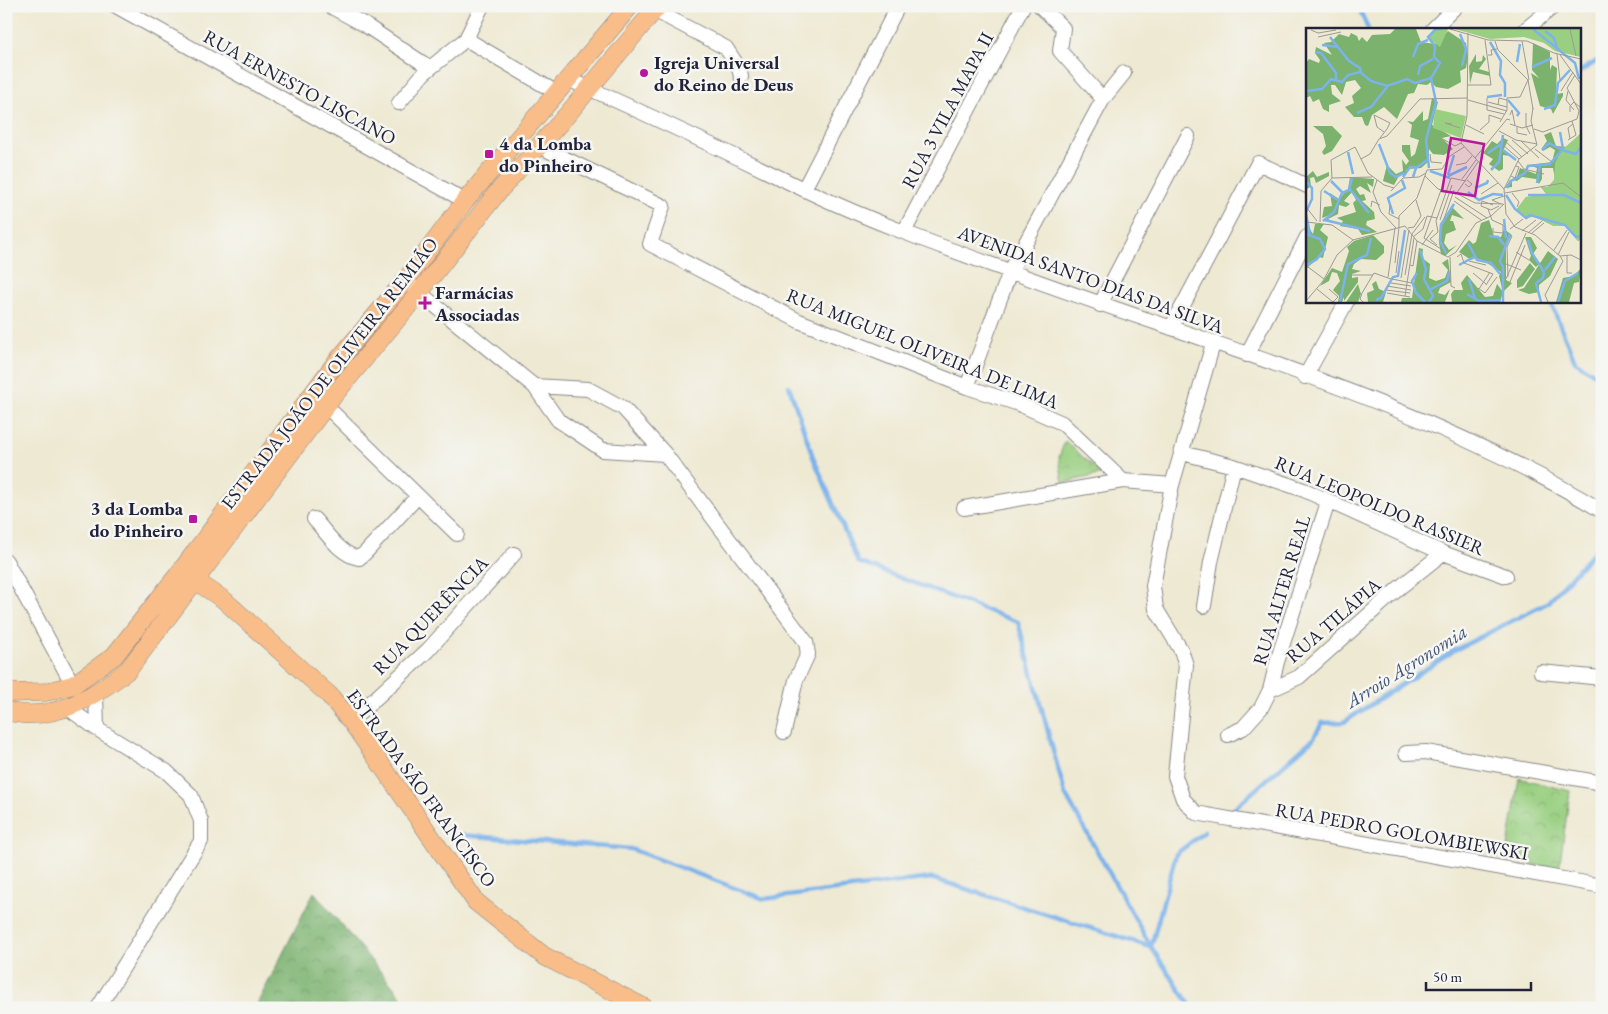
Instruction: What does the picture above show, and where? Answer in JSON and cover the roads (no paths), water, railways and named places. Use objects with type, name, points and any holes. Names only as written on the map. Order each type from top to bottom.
[{"type":"main road","name":"ESTRADA JOÃO DE OLIVEIRA REMIÃO","points":[[6,693],[46,692],[73,685],[114,656],[181,571],[334,365],[405,281],[465,201],[630,6]]},
{"type":"main road","name":"ESTRADA JOÃO DE OLIVEIRA REMIÃO","points":[[6,711],[45,714],[68,708],[96,694],[128,670],[326,406],[419,293],[480,212],[539,146],[656,8]]},
{"type":"main road","name":"ESTRADA SÃO FRANCISCO","points":[[181,571],[224,600],[322,688],[351,721],[476,902],[544,956],[645,1008]]},
{"type":"street","name":"RUA ERNESTO LISCANO","points":[[116,6],[465,201]]},
{"type":"street","points":[[330,6],[365,25],[430,68]]},
{"type":"street","points":[[400,103],[430,68],[466,39],[482,6]]},
{"type":"street","points":[[804,189],[898,6]]},
{"type":"street","name":"RUA 3 VILA MAPA II","points":[[904,232],[1023,6]]},
{"type":"street","points":[[1040,6],[1063,28],[1060,51],[1103,99]]},
{"type":"street","points":[[1434,28],[1456,6]]},
{"type":"street","points":[[1527,28],[1554,6]]},
{"type":"street","points":[[656,8],[726,48],[739,68],[741,76]]},
{"type":"street","points":[[466,39],[557,93]]},
{"type":"street","points":[[967,386],[1010,272],[1103,99],[1124,74]]},
{"type":"street","name":"AVENIDA SANTO DIAS DA SILVA","points":[[568,79],[804,189],[904,232],[1100,305],[1172,328],[1416,418],[1553,481],[1602,510]]},
{"type":"street","points":[[1100,305],[1188,136]]},
{"type":"street","name":"RUA MIGUEL OLIVEIRA DE LIMA","points":[[539,146],[663,206],[663,212],[650,244],[799,321],[967,386],[1020,404],[1062,424],[1123,481]]},
{"type":"street","points":[[1172,328],[1258,163],[1306,186]]},
{"type":"street","points":[[1247,355],[1306,239]]},
{"type":"street","points":[[405,281],[534,386],[558,420],[603,450],[666,454]]},
{"type":"street","points":[[1305,377],[1346,302]]},
{"type":"street","points":[[964,508],[1123,481],[1172,485],[1213,344]]},
{"type":"street","points":[[534,386],[588,389],[623,408],[666,454],[806,642],[808,654],[796,680],[784,732]]},
{"type":"street","points":[[326,406],[457,534]]},
{"type":"street","name":"RUA LEOPOLDO RASSIER","points":[[1182,453],[1234,466],[1304,490],[1443,553],[1506,576]]},
{"type":"street","points":[[1204,606],[1211,562],[1234,466]]},
{"type":"street","name":"RUA PEDRO GOLOMBIEWSKI","points":[[1172,485],[1153,586],[1156,609],[1181,650],[1186,665],[1175,776],[1183,799],[1196,813],[1602,886]]},
{"type":"street","points":[[314,518],[344,552],[359,558],[366,553],[418,496]]},
{"type":"street","name":"RUA ALTER REAL","points":[[1270,690],[1277,662],[1328,502]]},
{"type":"street","name":"RUA TILÁPIA","points":[[1270,690],[1299,676],[1443,553]]},
{"type":"street","name":"RUA QUERÊNCIA","points":[[351,721],[428,650],[514,554]]},
{"type":"street","points":[[6,561],[73,685]]},
{"type":"street","points":[[1541,672],[1602,678]]},
{"type":"street","points":[[1228,736],[1243,728],[1255,714],[1270,690]]},
{"type":"street","points":[[96,694],[97,729]]},
{"type":"street","points":[[68,708],[97,729],[166,771],[191,796],[201,821],[201,842],[98,1008]]},
{"type":"street","points":[[1406,753],[1426,752],[1602,783]]},
{"type":"waterway","points":[[1358,6],[1368,28]]},
{"type":"waterway","points":[[1580,71],[1602,58]]},
{"type":"waterway","points":[[1550,302],[1575,361],[1602,379]]},
{"type":"waterway","points":[[789,386],[813,457],[858,562],[1018,622],[1065,794],[1151,947]]},
{"type":"waterway","name":"Arroio Agronomia","points":[[1230,812],[1313,739],[1322,723],[1344,722],[1455,650],[1547,603],[1601,544]]},
{"type":"waterway","name":"Arroio Agronomia","points":[[1192,1008],[1151,947],[1176,854],[1204,832]]},
{"type":"waterway","points":[[461,835],[631,849],[764,899],[931,878],[1151,947]]},
{"type":"place","name":"Igreja Universal do Reino de Deus","points":[[644,73]]},
{"type":"place","name":"4 da Lomba do Pinheiro","points":[[489,154]]},
{"type":"place","name":"Farmácias Associadas","points":[[425,303]]},
{"type":"place","name":"3 da Lomba do Pinheiro","points":[[193,519]]}]
